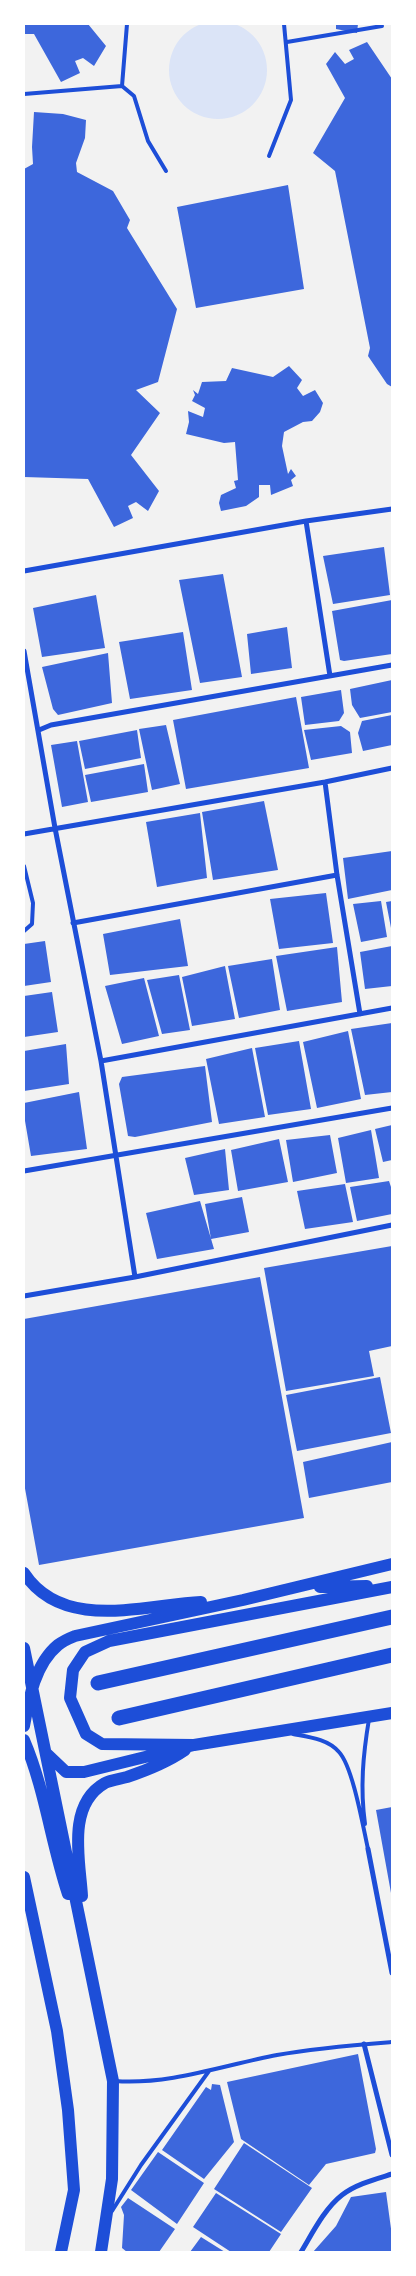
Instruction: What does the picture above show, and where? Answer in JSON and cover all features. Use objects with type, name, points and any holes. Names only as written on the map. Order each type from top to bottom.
[{"type":"highway","points":[[98,1683],[392,1617]]},
{"type":"highway","points":[[119,1718],[392,1655]]},
{"type":"main road","points":[[392,1564],[243,1600],[75,1636],[59,1644],[44,1661],[32,1689],[24,1716],[46,1752],[66,1772],[84,1772],[194,1745],[392,1713]]},
{"type":"main road","points":[[24,1573],[40,1592],[54,1601],[72,1607],[95,1611],[243,1600]]},
{"type":"main road","points":[[292,1588],[392,1586]]},
{"type":"main road","points":[[194,1745],[102,1744],[86,1734],[70,1698],[73,1670],[85,1652],[109,1641],[392,1586]]},
{"type":"main road","points":[[24,1648],[113,2081],[112,2180],[108,2217],[101,2252]]},
{"type":"main road","points":[[24,1740],[36,1767],[57,1860],[85,1941]]},
{"type":"main road","points":[[85,1941],[77,1837],[78,1823],[92,1793],[105,1783],[164,1764],[194,1745]]},
{"type":"main road","points":[[24,1877],[57,2031],[68,2110],[74,2190],[61,2252]]},
{"type":"street","points":[[24,571],[306,521],[392,509]]},
{"type":"street","points":[[306,521],[330,676]]},
{"type":"street","points":[[24,651],[55,828],[101,1061],[135,1277]]},
{"type":"street","points":[[39,730],[51,725],[392,665]]},
{"type":"street","points":[[24,834],[326,782],[392,768]]},
{"type":"street","points":[[326,782],[336,875],[360,1014]]},
{"type":"street","points":[[73,923],[336,875]]},
{"type":"street","points":[[101,1061],[392,1008]]},
{"type":"street","points":[[24,1171],[392,1108]]},
{"type":"street","points":[[24,1296],[135,1277],[392,1225]]},
{"type":"street","points":[[368,1849],[390,1941],[392,1973]]},
{"type":"street","points":[[364,2044],[392,2155]]},
{"type":"street","points":[[301,2252],[320,2222],[342,2195],[368,2182],[392,2174]]},
{"type":"lane","points":[[122,86],[127,24]]},
{"type":"lane","points":[[269,156],[291,100],[284,24]]},
{"type":"lane","points":[[287,42],[382,26]]},
{"type":"lane","points":[[24,94],[122,86],[134,96],[148,141],[166,171]]},
{"type":"lane","points":[[24,866],[33,903],[32,924],[24,932]]},
{"type":"lane","points":[[368,1849],[362,1801],[362,1772],[370,1717]]},
{"type":"lane","points":[[281,1732],[326,1742],[340,1753],[353,1782],[368,1849]]},
{"type":"lane","points":[[113,2081],[138,2083],[209,2071],[278,2055],[392,2042]]},
{"type":"lane","points":[[108,2217],[141,2165],[209,2071]]},
{"type":"shaded area","points":[[218,21],[237,25],[253,35],[263,51],[267,70],[263,89],[253,105],[237,115],[218,119],[199,115],[183,105],[173,89],[169,70],[173,51],[183,35],[199,25]]},
{"type":"building","points":[[24,24],[88,24],[106,46],[94,66],[83,58],[75,61],[80,73],[61,82],[34,34],[24,34]]},
{"type":"building","points":[[336,24],[358,24],[357,33],[336,29]]},
{"type":"building","points":[[367,42],[392,79],[392,387],[387,384],[368,356],[370,348],[335,171],[313,153],[345,98],[326,64],[335,52],[345,64],[354,59],[349,50]]},
{"type":"building","points":[[34,112],[63,114],[86,120],[85,138],[76,163],[77,172],[113,191],[130,220],[127,228],[177,309],[158,382],[136,390],[160,413],[131,455],[159,491],[148,511],[136,502],[128,506],[133,518],[114,527],[88,479],[24,477],[24,169],[33,164]]},
{"type":"building","points":[[288,185],[304,289],[196,308],[177,207]]},
{"type":"building","points":[[289,366],[302,380],[297,388],[303,396],[315,390],[323,403],[320,412],[312,421],[303,422],[284,432],[282,446],[288,474],[291,469],[296,476],[291,480],[293,486],[271,495],[270,485],[259,485],[259,497],[246,506],[221,511],[219,503],[221,495],[236,488],[234,481],[238,480],[235,442],[224,443],[186,434],[189,422],[188,411],[203,417],[205,408],[192,401],[195,395],[193,390],[198,394],[202,382],[226,381],[232,368],[273,377]]},
{"type":"building","points":[[384,547],[390,595],[333,604],[323,556]]},
{"type":"building","points":[[223,574],[242,677],[200,683],[179,580]]},
{"type":"building","points":[[96,595],[105,648],[42,657],[33,608]]},
{"type":"building","points":[[392,600],[392,654],[340,660],[332,611]]},
{"type":"building","points":[[287,627],[292,668],[251,674],[247,634]]},
{"type":"building","points":[[183,632],[192,690],[130,699],[119,642]]},
{"type":"building","points":[[108,653],[112,703],[58,715],[53,709],[42,667]]},
{"type":"building","points":[[392,680],[392,712],[360,718],[352,705],[350,689]]},
{"type":"building","points":[[341,690],[344,713],[339,721],[305,725],[301,697]]},
{"type":"building","points":[[296,697],[309,768],[186,789],[173,720]]},
{"type":"building","points":[[392,715],[392,745],[363,751],[358,733],[362,721]]},
{"type":"building","points":[[166,725],[180,784],[152,790],[139,729]]},
{"type":"building","points":[[341,726],[350,732],[352,753],[311,760],[304,730]]},
{"type":"building","points":[[137,730],[141,758],[85,769],[79,741]]},
{"type":"building","points":[[77,741],[88,802],[62,807],[51,745]]},
{"type":"building","points":[[144,764],[148,792],[91,802],[85,775]]},
{"type":"building","points":[[264,801],[278,870],[213,880],[202,812]]},
{"type":"building","points":[[200,813],[207,878],[157,887],[146,822]]},
{"type":"building","points":[[392,851],[392,890],[348,899],[343,858]]},
{"type":"building","points":[[326,893],[333,943],[279,949],[270,899]]},
{"type":"building","points":[[381,901],[387,937],[361,942],[353,904]]},
{"type":"building","points":[[392,901],[392,928],[391,928],[386,902]]},
{"type":"building","points":[[180,919],[188,966],[110,975],[103,934]]},
{"type":"building","points":[[45,941],[51,982],[24,986],[24,944]]},
{"type":"building","points":[[392,946],[392,986],[365,989],[360,952]]},
{"type":"building","points":[[337,947],[342,1002],[287,1011],[276,956]]},
{"type":"building","points":[[272,959],[280,1010],[239,1018],[228,966]]},
{"type":"building","points":[[225,966],[235,1019],[192,1026],[182,977]]},
{"type":"building","points":[[179,975],[190,1030],[162,1034],[147,980]]},
{"type":"building","points":[[144,978],[159,1036],[122,1044],[105,986]]},
{"type":"building","points":[[52,992],[58,1032],[24,1037],[24,996]]},
{"type":"building","points":[[392,1023],[392,1092],[365,1095],[351,1029]]},
{"type":"building","points":[[348,1031],[361,1099],[317,1108],[303,1042]]},
{"type":"building","points":[[299,1041],[311,1109],[268,1115],[255,1048]]},
{"type":"building","points":[[66,1044],[69,1084],[24,1091],[24,1051]]},
{"type":"building","points":[[252,1048],[265,1117],[219,1124],[206,1059]]},
{"type":"building","points":[[205,1066],[212,1122],[135,1137],[128,1136],[119,1084],[122,1077]]},
{"type":"building","points":[[79,1092],[87,1149],[31,1156],[24,1115],[24,1103]]},
{"type":"building","points":[[392,1125],[392,1160],[383,1162],[375,1129]]},
{"type":"building","points":[[371,1130],[379,1178],[346,1183],[338,1138]]},
{"type":"building","points":[[330,1135],[337,1173],[293,1182],[286,1140]]},
{"type":"building","points":[[279,1139],[288,1182],[238,1191],[231,1150]]},
{"type":"building","points":[[225,1149],[229,1190],[194,1195],[185,1158]]},
{"type":"building","points":[[389,1181],[392,1190],[392,1214],[357,1221],[350,1187]]},
{"type":"building","points":[[345,1184],[353,1222],[305,1229],[297,1191]]},
{"type":"building","points":[[242,1197],[249,1232],[211,1239],[205,1204]]},
{"type":"building","points":[[200,1201],[214,1249],[157,1259],[146,1213]]},
{"type":"building","points":[[392,1246],[392,1346],[369,1351],[374,1376],[286,1391],[264,1268]]},
{"type":"building","points":[[260,1277],[304,1518],[39,1565],[24,1483],[24,1319]]},
{"type":"building","points":[[380,1377],[391,1433],[297,1451],[286,1395]]},
{"type":"building","points":[[392,1442],[392,1482],[309,1498],[303,1462]]},
{"type":"building","points":[[392,1807],[392,1893],[391,1893],[376,1810]]},
{"type":"building","points":[[358,2054],[376,2149],[375,2153],[326,2164],[309,2185],[241,2139],[227,2082]]},
{"type":"building","points":[[212,2084],[220,2085],[234,2142],[204,2179],[162,2150],[206,2087],[211,2090]]},
{"type":"building","points":[[244,2143],[312,2188],[281,2232],[214,2189]]},
{"type":"building","points":[[158,2152],[204,2183],[177,2224],[131,2190]]},
{"type":"building","points":[[386,2192],[392,2236],[392,2252],[313,2252],[336,2226],[351,2197]]},
{"type":"building","points":[[216,2193],[281,2234],[269,2252],[231,2252],[193,2227]]},
{"type":"building","points":[[128,2198],[175,2229],[159,2252],[127,2252],[122,2248],[124,2215],[121,2207]]},
{"type":"building","points":[[201,2237],[225,2252],[190,2252]]}]
